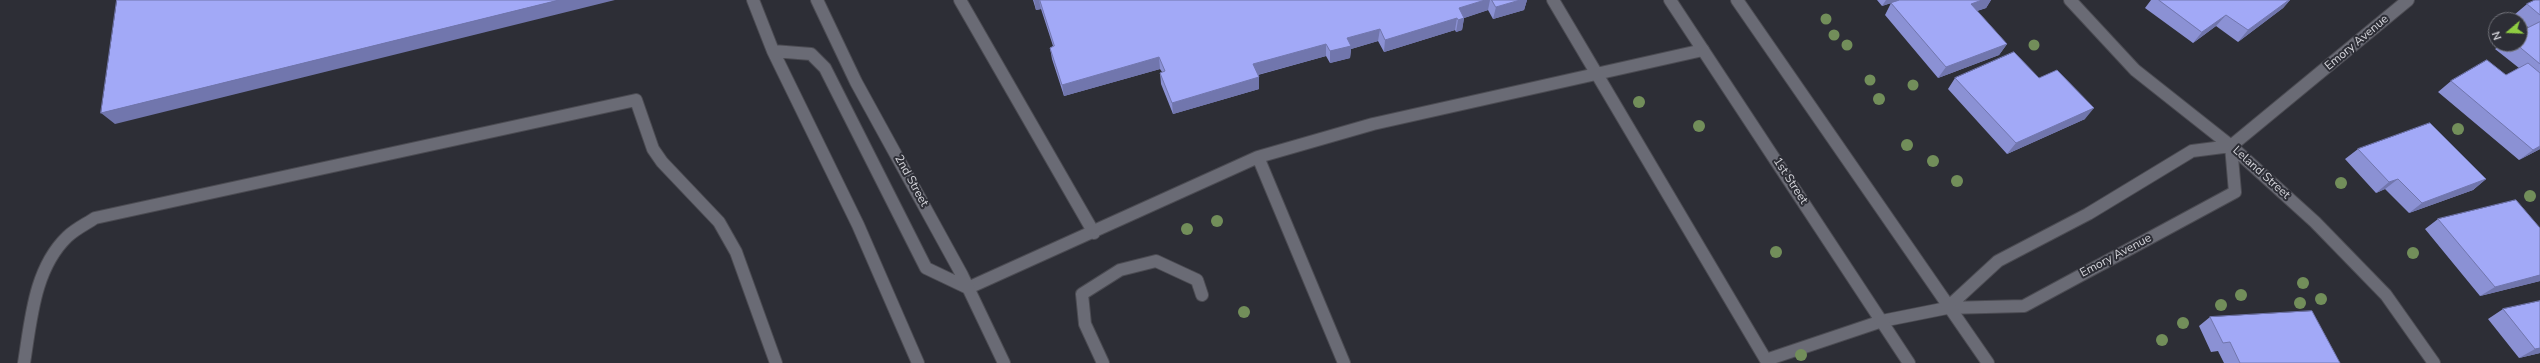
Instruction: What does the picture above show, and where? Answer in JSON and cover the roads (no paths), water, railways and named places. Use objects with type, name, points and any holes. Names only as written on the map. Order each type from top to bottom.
[{"type":"street","points":[[753,0],[772,52],[858,226],[918,363]]},
{"type":"street","name":"2nd Street","points":[[817,0],[856,82],[968,288],[1004,363]]},
{"type":"street","points":[[960,0],[1094,234]]},
{"type":"street","points":[[1553,0],[1764,362]]},
{"type":"street","name":"1st Street","points":[[1670,0],[1909,363]]},
{"type":"street","points":[[1737,0],[1947,308],[1988,363]]},
{"type":"street","name":"Leland Street","points":[[2070,0],[2135,70],[2231,146],[2315,222],[2386,295],[2434,363]]},
{"type":"street","name":"Emory Avenue","points":[[1764,362],[1882,321],[1947,308],[2024,306],[2235,192],[2231,146],[2408,0]]},
{"type":"street","points":[[772,52],[811,54],[825,68],[926,268],[968,288],[1094,234],[1258,157],[1381,122],[1704,50]]},
{"type":"street","points":[[24,363],[43,272],[51,257],[68,237],[95,218],[636,100],[653,149],[662,162],[719,222],[733,247],[776,363]]},
{"type":"street","points":[[1947,308],[1998,262],[2088,214],[2192,151],[2231,146]]},
{"type":"street","points":[[1258,157],[1344,363]]},
{"type":"street","points":[[1103,363],[1085,324],[1082,294],[1120,270],[1156,261],[1197,280],[1202,295]]}]
